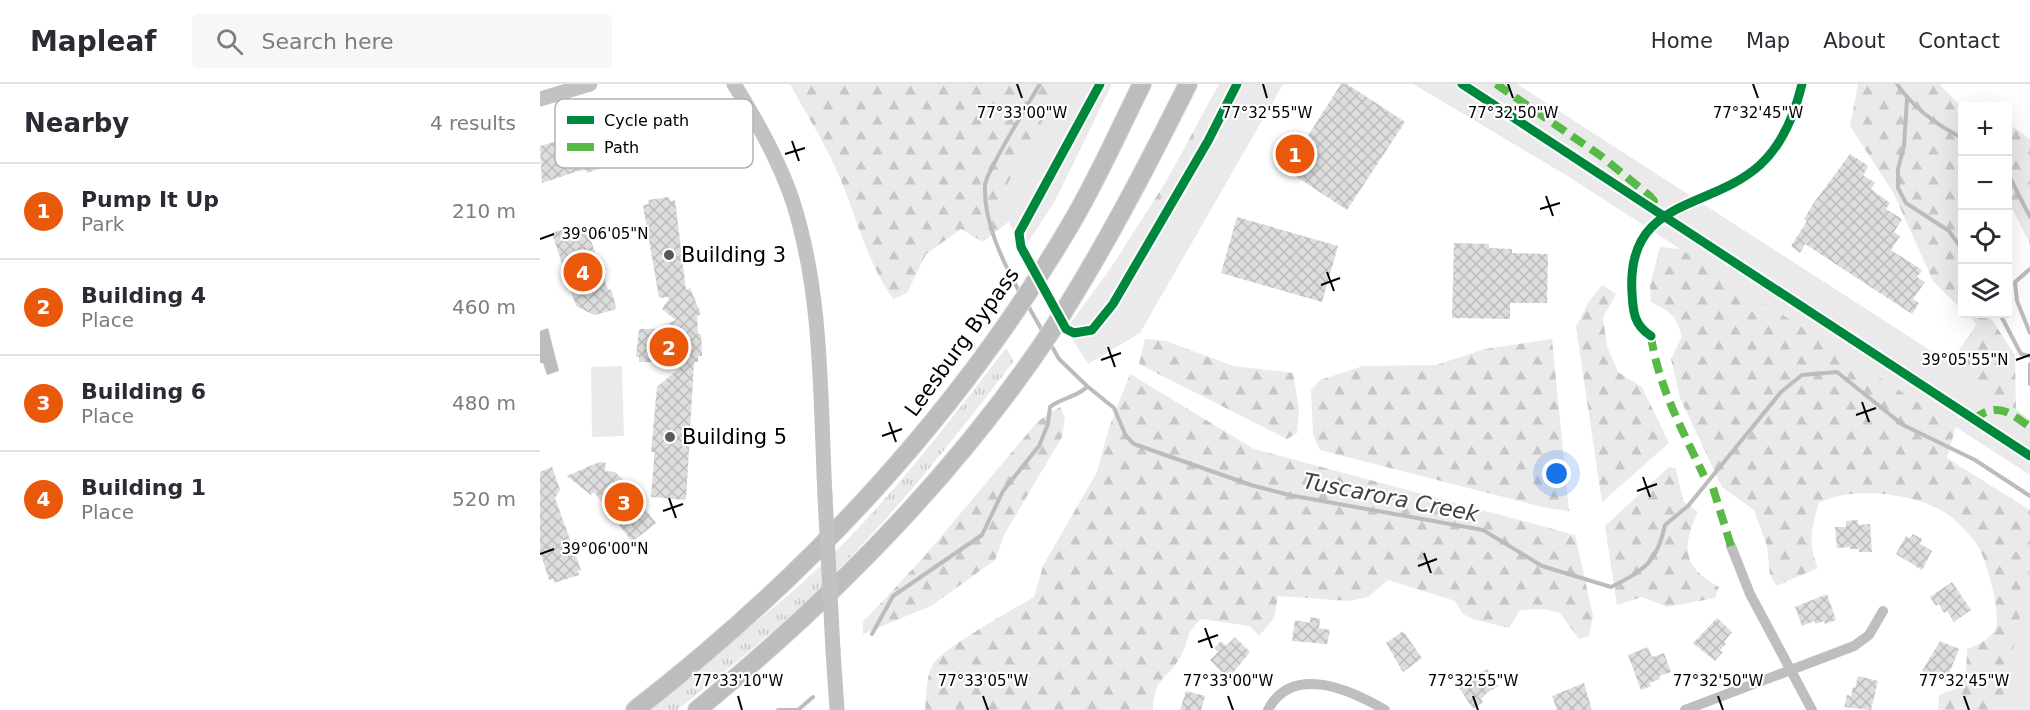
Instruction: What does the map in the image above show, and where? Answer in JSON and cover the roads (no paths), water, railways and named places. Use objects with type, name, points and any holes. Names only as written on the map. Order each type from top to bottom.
[{"type":"highway","name":"Leesburg Bypass","points":[[634,710],[739,625],[850,517],[949,402],[1000,333],[1055,250],[1073,220],[1142,84]]},
{"type":"highway","points":[[697,710],[772,647],[843,580],[905,515],[967,442],[1024,368],[1074,294],[1125,209],[1188,84]]},
{"type":"main road","points":[[540,99],[590,84]]},
{"type":"main road","points":[[734,84],[743,99]]},
{"type":"main road","points":[[753,116],[764,134],[792,201],[804,243],[813,293],[837,710]]},
{"type":"street","points":[[1651,336],[1634,319],[1631,277],[1635,256],[1647,234],[1663,215],[1729,186],[1761,164],[1785,133],[1802,84]]},
{"type":"street","points":[[1731,546],[1750,594],[1812,710]]},
{"type":"street","points":[[1685,710],[1854,646],[1869,635],[1883,611]]},
{"type":"street","points":[[1268,710],[1281,693],[1310,684],[1337,687],[1354,693],[1385,710]]},
{"type":"waterway","name":"Tuscarora Creek","points":[[1020,293],[995,241],[987,213],[985,185],[1000,152],[1040,84]]},
{"type":"waterway","points":[[1897,84],[1910,101],[1926,115],[1958,136]]},
{"type":"waterway","points":[[1907,99],[1904,146],[1898,169],[1898,188],[1906,203],[1949,231],[1958,243]]},
{"type":"waterway","points":[[2012,182],[2030,217]]},
{"type":"waterway","points":[[2030,269],[2015,282],[2017,301],[2030,333]]},
{"type":"waterway","name":"Tuscarora Creek","points":[[1027,304],[1043,332]]},
{"type":"waterway","points":[[2002,318],[2021,354],[2030,356]]},
{"type":"waterway","name":"Tuscarora Creek","points":[[1050,343],[1059,359],[1114,408],[1126,436],[1134,444],[1251,485],[1289,495],[1483,530],[1542,566],[1611,587],[1632,576],[1647,564],[1658,548],[1665,525],[1688,506],[1781,392],[1802,375],[1837,372],[1903,425],[1975,460],[2030,496]]},
{"type":"waterway","points":[[2030,364],[2030,384]]},
{"type":"waterway","points":[[872,634],[893,596],[982,535],[1003,491],[1039,446],[1048,424],[1050,407],[1087,387]]},
{"type":"waterway","points":[[778,710],[798,710],[813,697]]},
{"type":"place","name":"Pump It Up","points":[[1295,154]]},
{"type":"place","name":"Building 3","points":[[669,255]]},
{"type":"place","name":"Building 1","points":[[583,272]]},
{"type":"place","name":"Building 4","points":[[669,347]]},
{"type":"place","name":"Building 5","points":[[670,437]]},
{"type":"place","name":"Building 6","points":[[624,502]]}]
